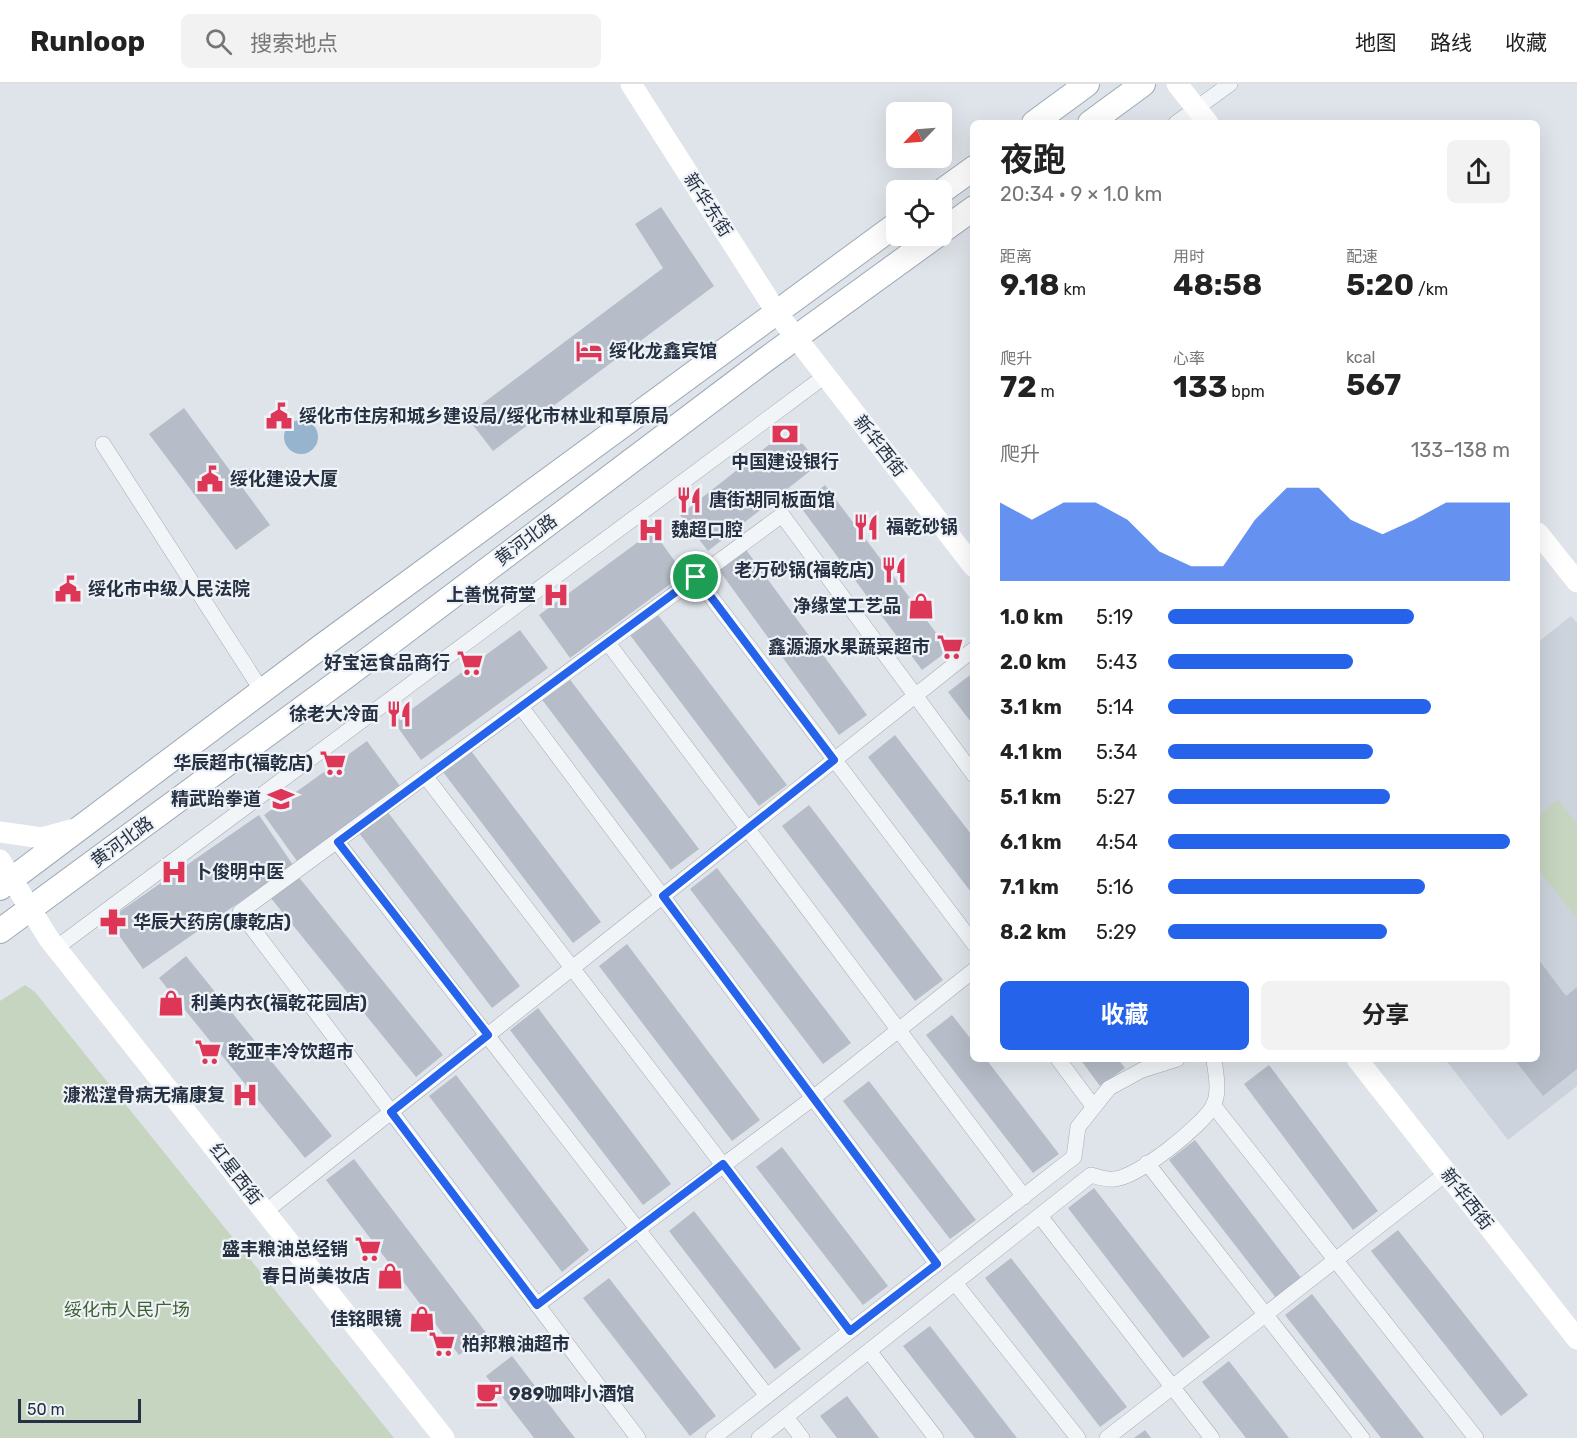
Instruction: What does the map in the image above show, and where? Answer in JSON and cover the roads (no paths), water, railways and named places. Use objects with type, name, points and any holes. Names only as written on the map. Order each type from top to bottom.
[{"type":"main road","name":"新华东街","points":[[631,84],[787,326]]},
{"type":"main road","points":[[1038,120],[1087,84]]},
{"type":"main road","points":[[1094,120],[1143,84]]},
{"type":"main road","points":[[1177,84],[1202,116]]},
{"type":"main road","points":[[952,184],[970,171]]},
{"type":"main road","points":[[952,224],[970,211]]},
{"type":"main road","name":"黄河北路","points":[[0,931],[787,326],[886,234]]},
{"type":"main road","name":"黄河北路","points":[[4,876],[84,826],[262,691],[787,326],[919,246]]},
{"type":"main road","name":"新华西街","points":[[787,326],[970,562]]},
{"type":"main road","points":[[1540,536],[1577,582]]},
{"type":"main road","points":[[0,832],[42,838],[63,835],[84,826]]},
{"type":"main road","name":"红星西街","points":[[4,876],[56,948],[444,1438]]},
{"type":"main road","name":"新华西街","points":[[1359,1062],[1577,1339]]},
{"type":"street","points":[[1187,120],[1202,116],[1230,84]]},
{"type":"street","points":[[56,948],[825,376]]},
{"type":"street","points":[[103,444],[262,691]]},
{"type":"street","points":[[638,1438],[240,912],[782,515],[970,770]]},
{"type":"street","points":[[696,577],[970,939]]},
{"type":"street","points":[[608,643],[1024,1197]]},
{"type":"street","points":[[266,1212],[970,652]]},
{"type":"street","points":[[521,707],[937,1264]]},
{"type":"street","points":[[426,777],[850,1331]]},
{"type":"street","points":[[338,842],[767,1396]]},
{"type":"street","points":[[537,1305],[813,1098],[970,973]]},
{"type":"street","points":[[1060,1062],[1093,1106]]},
{"type":"street","points":[[713,1438],[1074,1157],[1078,1127],[1109,1088],[1142,1071],[1168,1062]]},
{"type":"street","points":[[759,1438],[1092,1175],[1115,1179],[1136,1171],[1191,1130],[1213,1105],[1217,1082],[1214,1062]]},
{"type":"street","points":[[1213,1105],[1476,1438]]},
{"type":"street","points":[[1147,1163],[1362,1438]]},
{"type":"street","points":[[1107,1438],[1447,1173]]},
{"type":"street","points":[[1040,1216],[1212,1438]]},
{"type":"street","points":[[955,1283],[1078,1438]]},
{"type":"street","points":[[869,1351],[936,1438]]},
{"type":"street","points":[[786,1417],[802,1438]]},
{"type":"water","points":[[301,420],[313,425],[318,437],[313,449],[301,454],[289,449],[284,437],[289,425]]},
{"type":"place","name":"绥化龙鑫宾馆","points":[[589,351]]},
{"type":"place","name":"绥化市住房和城乡建设局/绥化市林业和草原局","points":[[279,416]]},
{"type":"place","name":"中国建设银行","points":[[785,434]]},
{"type":"place","name":"绥化建设大厦","points":[[210,479]]},
{"type":"place","name":"唐街胡同板面馆","points":[[689,500]]},
{"type":"place","name":"福乾砂锅","points":[[866,527]]},
{"type":"place","name":"魏超口腔","points":[[651,530]]},
{"type":"place","name":"老万砂锅(福乾店)","points":[[894,570]]},
{"type":"place","name":"绥化市中级人民法院","points":[[68,589]]},
{"type":"place","name":"上善悦荷堂","points":[[556,595]]},
{"type":"place","name":"净缘堂工艺品","points":[[921,606]]},
{"type":"place","name":"鑫源源水果蔬菜超市","points":[[950,647]]},
{"type":"place","name":"好宝运食品商行","points":[[470,663]]},
{"type":"place","name":"徐老大冷面","points":[[399,714]]},
{"type":"place","name":"华辰超市(福乾店)","points":[[333,763]]},
{"type":"place","name":"精武跆拳道","points":[[281,799]]},
{"type":"place","name":"卜俊明中医","points":[[174,872]]},
{"type":"place","name":"华辰大药房(康乾店)","points":[[113,922]]},
{"type":"place","name":"利美内衣(福乾花园店)","points":[[171,1003]]},
{"type":"place","name":"乾亚丰冷饮超市","points":[[208,1052]]},
{"type":"place","name":"漮淞漟骨病无痛康复","points":[[245,1095]]},
{"type":"place","name":"盛丰粮油总经销","points":[[368,1249]]},
{"type":"place","name":"春日尚美妆店","points":[[390,1276]]},
{"type":"place","name":"佳铭眼镜","points":[[422,1319]]},
{"type":"place","name":"柏邦粮油超市","points":[[442,1344]]},
{"type":"place","name":"989咖啡小酒馆","points":[[489,1394]]},
{"type":"park label","name":"绥化市人民广场","points":[[127,1310]]}]
